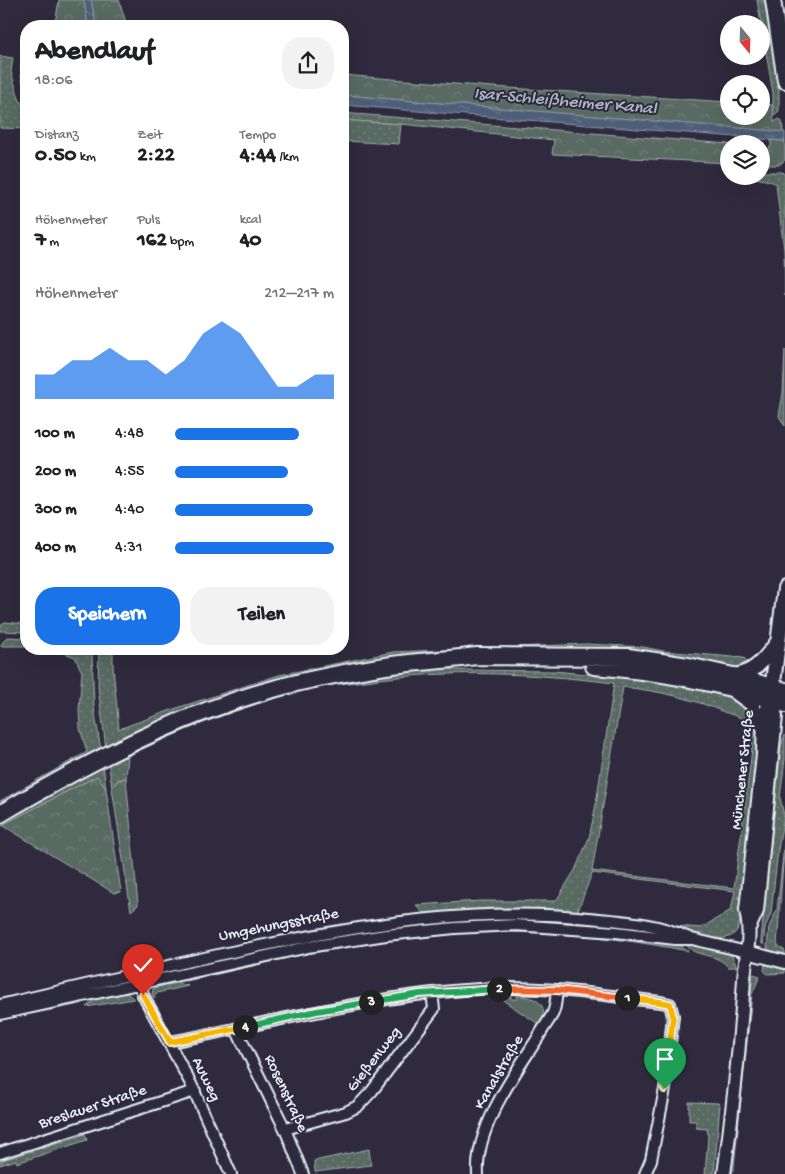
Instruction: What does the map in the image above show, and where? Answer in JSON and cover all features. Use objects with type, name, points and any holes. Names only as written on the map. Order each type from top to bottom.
[{"type":"main road","points":[[773,0],[785,81]]},
{"type":"main road","points":[[0,814],[75,771],[126,745],[189,718],[234,702],[318,678],[385,666],[452,660],[559,663],[609,667],[729,682],[778,695],[778,642],[785,589]]},
{"type":"main road","points":[[778,642],[785,657]]},
{"type":"main road","points":[[729,682],[756,668],[778,642]]},
{"type":"street","points":[[729,682],[736,693],[753,706],[763,728]]},
{"type":"street","name":"Münchener Straße","points":[[750,926],[746,910],[763,755],[764,715],[778,695]]},
{"type":"street","name":"Münchener Straße","points":[[724,1174],[740,1047],[750,926],[757,911],[778,695]]},
{"type":"street","points":[[773,747],[785,726]]},
{"type":"street","name":"Umgehungsstraße","points":[[0,1014],[139,979],[188,961],[308,936],[408,920],[483,914],[569,916],[662,927],[692,939]]},
{"type":"street","points":[[568,928],[569,916]]},
{"type":"street","name":"Umgehungsstraße","points":[[0,1005],[308,947],[401,933],[492,926],[568,928],[692,939],[785,962]]},
{"type":"street","name":"Auweg","points":[[139,979],[143,995],[195,1091],[231,1174]]},
{"type":"street","points":[[170,1042],[317,1011],[432,993],[503,988],[557,990],[670,1004],[673,1016],[665,1089],[651,1160],[645,1174]]},
{"type":"street","name":"Kanalstraße","points":[[478,1174],[477,1166],[488,1125],[497,1106],[553,1012],[557,990]]},
{"type":"street","name":"Gießenweg","points":[[285,1129],[346,1112],[358,1106],[372,1091],[434,1009],[432,993]]},
{"type":"street","name":"Rosenstraße","points":[[236,1029],[285,1129],[303,1174]]},
{"type":"street","name":"Breslauer Straße","points":[[0,1153],[195,1091]]},
{"type":"green space","points":[[59,0],[84,0],[87,20],[54,20]]},
{"type":"green space","points":[[91,0],[119,0],[125,20],[95,20]]},
{"type":"green space","points":[[757,0],[767,0],[769,15],[760,15]]},
{"type":"green space","points":[[770,19],[779,75],[779,111],[773,116],[773,93],[768,65],[770,65]]},
{"type":"green space","points":[[0,56],[13,58],[11,72],[20,101],[20,129],[0,128]]},
{"type":"green space","points":[[349,76],[720,101],[720,125],[770,125],[770,105],[773,105],[774,122],[780,119],[783,132],[349,96]]},
{"type":"green space","points":[[349,114],[720,143],[720,163],[552,154],[554,140],[349,120]]},
{"type":"green space","points":[[349,120],[401,124],[399,144],[349,141]]},
{"type":"green space","points":[[771,140],[785,141],[785,160],[779,165],[770,165]]},
{"type":"green space","points":[[770,172],[782,172],[785,175],[785,296],[784,250],[776,184],[770,181]]},
{"type":"green space","points":[[785,350],[785,426],[779,416],[783,393]]},
{"type":"green space","points":[[4,622],[20,623],[20,632],[0,631],[0,627]]},
{"type":"green space","points":[[7,637],[20,638],[20,646],[0,646]]},
{"type":"green space","points":[[587,644],[643,647],[663,651],[744,658],[748,662],[753,662],[745,670],[673,660],[380,662],[106,748],[98,687],[99,655],[113,655],[119,729],[279,675],[393,652]]},
{"type":"green space","points":[[70,655],[92,655],[94,708],[101,751],[0,808],[0,801],[87,752],[80,728],[79,710],[82,672],[75,657]]},
{"type":"green space","points":[[410,663],[457,670],[554,671],[616,677],[672,684],[733,698],[748,706],[758,730],[759,745],[751,823],[746,839],[739,926],[734,933],[720,939],[710,938],[676,926],[701,928],[731,910],[735,891],[592,873],[577,913],[425,915],[416,905],[480,901],[556,901],[575,870],[589,838],[614,683],[521,675],[458,674],[396,677],[320,687],[247,707],[174,735],[128,756],[126,778],[118,780],[112,788],[108,760],[148,741],[268,697]],"holes":[[[623,687],[675,696],[738,717],[745,721],[751,731],[752,750],[734,888],[592,871]]]},
{"type":"green space","points":[[785,735],[785,759],[780,798],[784,815],[771,913],[765,928],[763,945],[761,940],[781,745]]},
{"type":"green space","points":[[103,764],[106,789],[97,777],[0,827],[0,822]]},
{"type":"green space","points":[[97,776],[106,789],[121,892],[114,893],[2,825]]},
{"type":"green space","points":[[126,778],[138,905],[131,911],[112,788],[118,780]]},
{"type":"green space","points":[[785,838],[777,945],[785,951],[785,958],[770,952],[767,947],[769,927],[777,910]]},
{"type":"green space","points":[[470,919],[558,920],[556,923],[467,923],[424,926],[422,924]]},
{"type":"green space","points":[[582,920],[661,930],[664,934],[582,924]]},
{"type":"green space","points":[[396,927],[394,930],[186,968],[296,942]]},
{"type":"green space","points":[[493,928],[674,941],[688,951],[616,939],[546,933],[476,933],[377,941],[295,956],[187,981],[179,978],[352,942]]},
{"type":"green space","points":[[683,942],[724,951],[732,956],[737,967],[728,967],[717,959],[695,952]]},
{"type":"green space","points":[[765,963],[785,968],[785,973],[767,974],[764,970]]},
{"type":"green space","points":[[753,974],[760,976],[752,994],[734,1167],[732,1174],[729,1174]]},
{"type":"green space","points":[[177,983],[188,986],[157,993],[154,998],[152,994],[153,989]]},
{"type":"green space","points":[[127,993],[134,999],[86,1007],[96,999]]},
{"type":"green space","points":[[93,996],[81,1004],[0,1020],[0,1015]]},
{"type":"green space","points":[[504,996],[511,996],[511,999],[517,999],[517,996],[524,996],[540,1003],[543,1018],[540,1025],[504,1001]]},
{"type":"green space","points":[[689,1102],[718,1103],[720,1105],[714,1174],[705,1174],[707,1129],[696,1128],[696,1121],[689,1121]]},
{"type":"green space","points":[[85,1134],[87,1140],[17,1163],[16,1160],[0,1165],[0,1161]]},
{"type":"green space","points":[[369,1149],[371,1165],[315,1172],[314,1161]]},
{"type":"water","points":[[84,0],[91,0],[95,20],[87,20]]},
{"type":"water","points":[[349,96],[785,132],[785,141],[770,140],[770,135],[720,136],[349,105]]},
{"type":"route","points":[[143,995],[170,1042],[317,1011],[432,993],[503,988],[557,990],[660,1002],[670,1004],[673,1016],[665,1089]]},
{"type":"water label","name":"Isar-Schleißheimer Kanal","points":[[565,102]]}]
